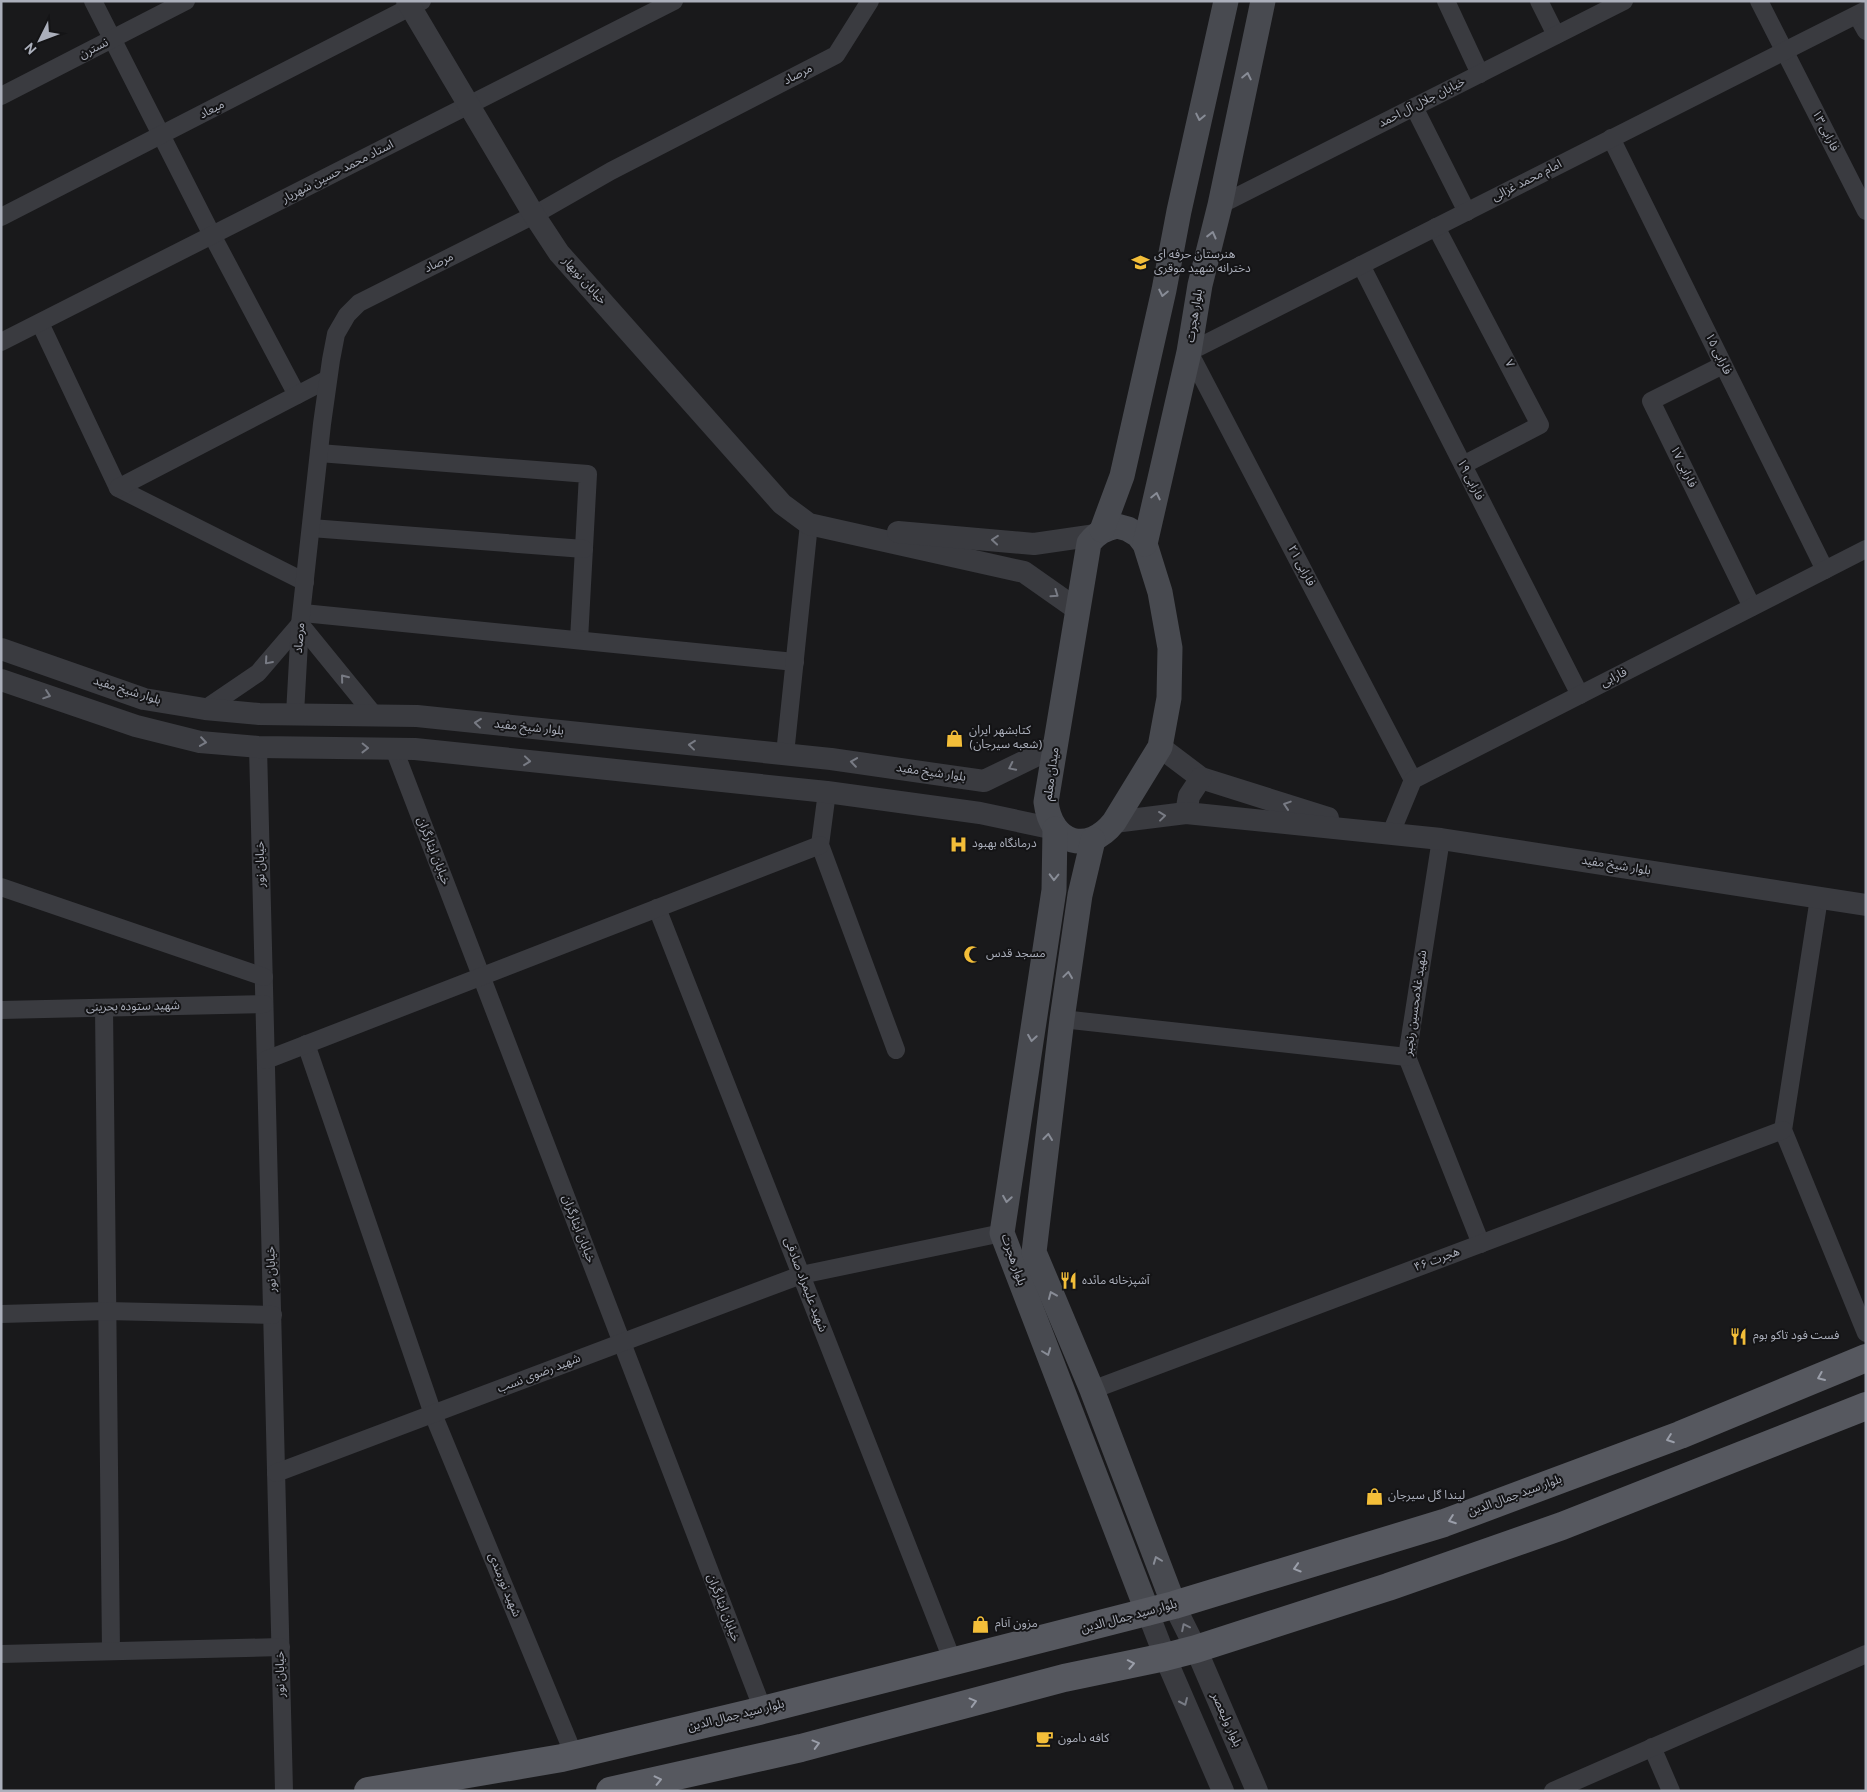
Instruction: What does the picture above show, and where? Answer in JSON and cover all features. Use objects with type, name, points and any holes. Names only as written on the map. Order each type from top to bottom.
[{"type":"main road","points":[[1099,532],[1122,476],[1226,1]]},
{"type":"main road","name":"بلوار هجرت","points":[[1145,544],[1189,352],[1200,285],[1220,205],[1263,1]]},
{"type":"main road","points":[[1054,829],[1065,838],[1079,842],[1093,840],[1105,833],[1114,822],[1160,747],[1169,698],[1170,648],[1160,592],[1145,544],[1138,534],[1117,526],[1099,532]]},
{"type":"main road","name":"میدان معلم","points":[[1054,829],[1048,816],[1046,802],[1089,543],[1099,532]]},
{"type":"main road","name":"بلوار هجرت","points":[[1054,829],[1054,890],[1002,1233],[1148,1613]]},
{"type":"main road","name":"بلوار هجرت","points":[[1093,840],[1080,895],[1062,1019],[1034,1252],[1092,1390],[1174,1605]]},
{"type":"main road","name":"بلوار سید جمال الدین","points":[[369,1791],[574,1755],[763,1710],[1148,1613],[1444,1523],[1680,1436],[1866,1358]]},
{"type":"main road","points":[[610,1791],[801,1748],[1064,1678],[1196,1649],[1388,1587],[1562,1526],[1866,1406]]},
{"type":"street","points":[[93,1],[212,235],[297,396]]},
{"type":"street","name":"نسترن","points":[[1,96],[186,1]]},
{"type":"street","name":"استاد محمد حسین شهریار","points":[[1,342],[674,1]]},
{"type":"street","name":"مرصاد","points":[[295,714],[301,618],[328,379],[336,334],[347,315],[358,303],[534,215],[612,171],[836,55],[870,1]]},
{"type":"street","points":[[1446,1],[1480,74]]},
{"type":"street","points":[[1539,1],[1556,35]]},
{"type":"street","name":"خیابان جلال آل احمد","points":[[1220,205],[1624,1]]},
{"type":"street","points":[[1759,1],[1866,211]]},
{"type":"street","name":"خیابان نوبهار","points":[[413,3],[534,215],[559,253],[782,504],[809,524]]},
{"type":"street","name":"میعاد","points":[[1,217],[162,136],[413,3]]},
{"type":"street","points":[[1862,12],[1866,31]]},
{"type":"street","name":"امام محمد غزالی","points":[[1189,352],[1862,12]]},
{"type":"street","points":[[1414,107],[1467,212]]},
{"type":"street","name":"فارابی ۱۵","points":[[1612,138],[1825,570]]},
{"type":"street","name":"۷","points":[[1436,227],[1540,425],[1463,466]]},
{"type":"street","name":"فارابی ۱۹","points":[[1361,265],[1580,695]]},
{"type":"street","points":[[40,323],[118,488],[305,582]]},
{"type":"street","name":"فارابی ۲۱","points":[[1189,352],[1413,780]]},
{"type":"street","name":"فارابی ۱۷","points":[[1723,365],[1651,401],[1752,607]]},
{"type":"street","points":[[118,488],[328,379]]},
{"type":"street","points":[[319,453],[588,474],[579,640]]},
{"type":"street","points":[[809,524],[1034,544],[1099,532]]},
{"type":"street","points":[[809,524],[1024,572],[1078,610]]},
{"type":"street","points":[[785,754],[809,524]]},
{"type":"street","points":[[311,528],[584,550]]},
{"type":"street","points":[[1024,572],[1030,564],[1034,544]]},
{"type":"street","name":"فارابی","points":[[1413,780],[1866,549]]},
{"type":"street","points":[[301,618],[579,640],[795,662]]},
{"type":"street","points":[[205,710],[258,673],[301,618]]},
{"type":"street","points":[[301,618],[375,716]]},
{"type":"street","name":"بلوار شیخ مفید","points":[[1,649],[144,699],[205,710],[417,716],[785,754],[984,781]]},
{"type":"street","points":[[1,680],[136,726],[200,742],[258,746],[416,749],[827,792],[980,814],[1054,829]]},
{"type":"street","name":"خیابان نور","points":[[258,746],[284,1791]]},
{"type":"street","points":[[980,814],[988,798],[988,789],[984,781],[1056,746]]},
{"type":"street","points":[[1160,747],[1201,778],[1366,831]]},
{"type":"street","name":"خیابان ایثارگران","points":[[394,749],[763,1710]]},
{"type":"street","points":[[1186,813],[1189,796],[1201,778]]},
{"type":"street","points":[[1391,833],[1413,780]]},
{"type":"street","points":[[827,792],[820,845],[896,1050]]},
{"type":"street","points":[[1114,822],[1186,813],[1366,831]]},
{"type":"street","name":"بلوار شیخ مفید","points":[[1366,831],[1440,839],[1866,905]]},
{"type":"street","name":"شهید غلامحسین رنجبر","points":[[1440,839],[1406,1057],[1481,1244]]},
{"type":"street","points":[[266,1060],[820,845]]},
{"type":"street","points":[[1,887],[264,977]]},
{"type":"street","points":[[1819,898],[1783,1130],[1866,1333]]},
{"type":"street","name":"شهید علیمراد صادقی","points":[[657,908],[953,1662]]},
{"type":"street","name":"شهید ستوده بحرینی","points":[[1,1010],[264,1004]]},
{"type":"street","points":[[104,1008],[111,1651]]},
{"type":"street","points":[[1062,1019],[1406,1057]]},
{"type":"street","name":"شهید نورمندی","points":[[306,1044],[433,1414],[574,1755]]},
{"type":"street","name":"هجرت ۴۶","points":[[1092,1390],[1783,1130]]},
{"type":"street","name":"شهید رضوی نسب","points":[[276,1473],[802,1275],[1002,1233]]},
{"type":"street","points":[[1,1314],[107,1311],[273,1315]]},
{"type":"street","name":"بلوار ولیعصر","points":[[1174,1605],[1196,1649],[1258,1791]]},
{"type":"street","points":[[1148,1613],[1223,1791]]},
{"type":"street","points":[[1,1654],[281,1647]]},
{"type":"street","points":[[1553,1791],[1866,1654]]},
{"type":"street","points":[[1652,1747],[1671,1791]]},
{"type":"place","name":"هنرستان حرفه ای دخترانه شهید موقری","points":[[1140,262]]},
{"type":"place","name":"کتابشهر ایران (شعبه سیرجان)","points":[[955,738]]},
{"type":"place","name":"درمانگاه بهبود","points":[[958,844]]},
{"type":"place","name":"مسجد قدس","points":[[972,954]]},
{"type":"place","name":"آشپزخانه مائده","points":[[1068,1281]]},
{"type":"place","name":"فست فود تاکو بوم","points":[[1739,1336]]},
{"type":"place","name":"لیندا گل سیرجان","points":[[1374,1496]]},
{"type":"place","name":"مزون آنام","points":[[981,1624]]},
{"type":"place","name":"کافه دامون","points":[[1044,1739]]}]
